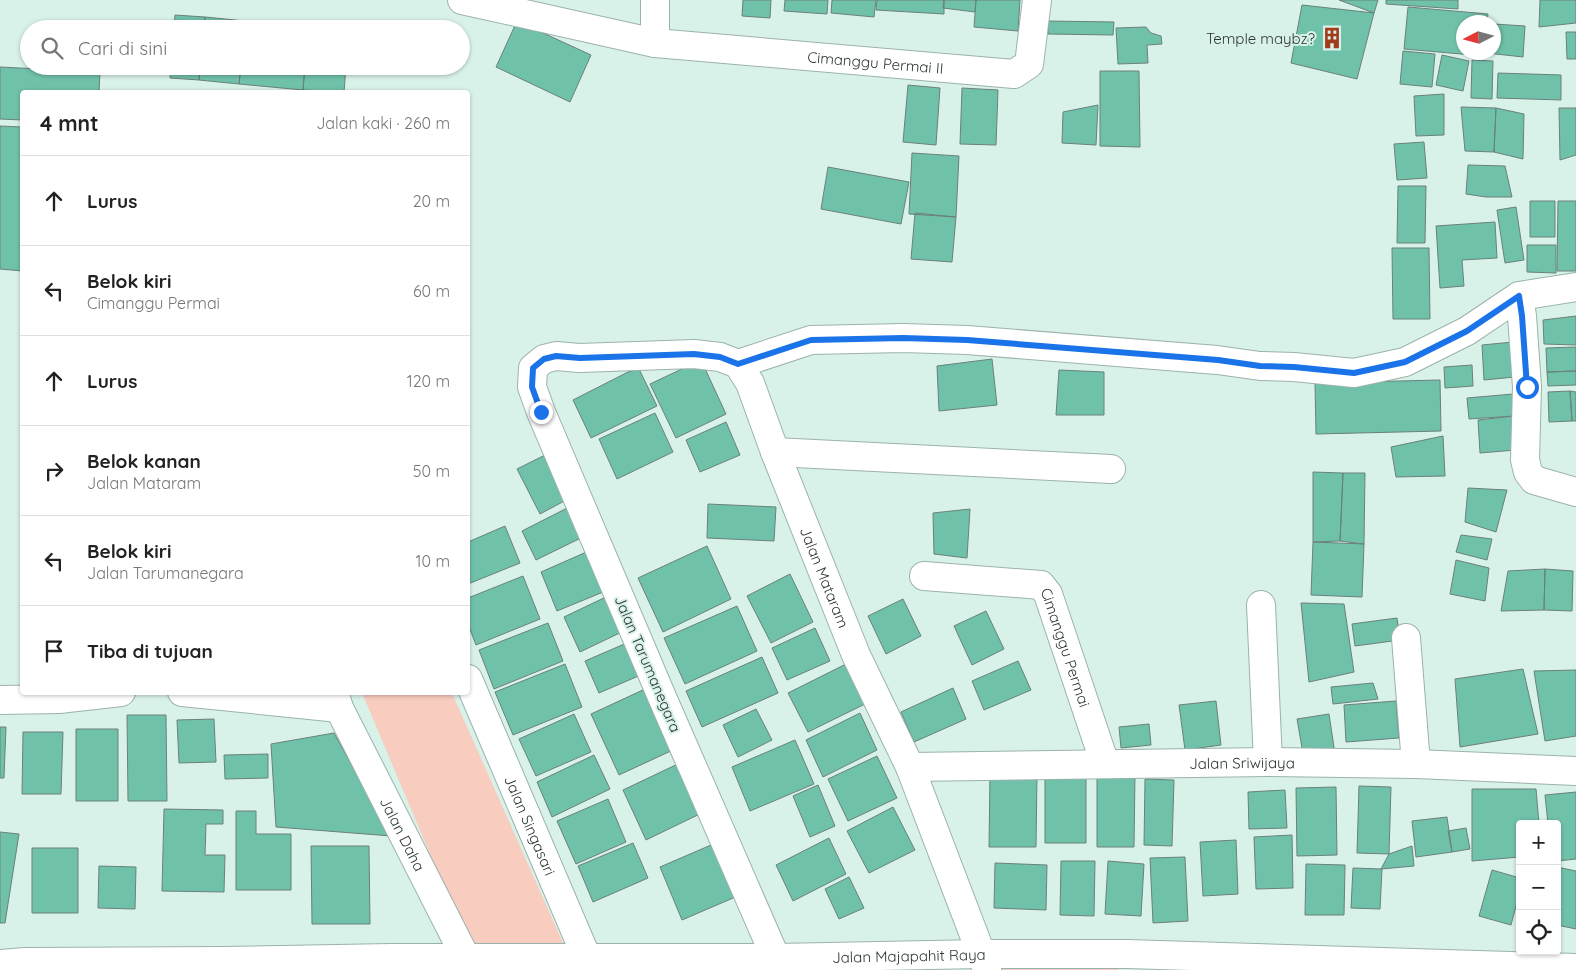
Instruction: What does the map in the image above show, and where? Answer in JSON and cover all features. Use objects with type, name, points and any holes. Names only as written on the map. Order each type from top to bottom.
[{"type":"street","name":"Cimanggu Permai II","points":[[462,0],[655,43],[1014,74],[1029,64],[1038,0]]},
{"type":"street","points":[[655,0],[655,43]]},
{"type":"street","points":[[738,364],[811,340],[903,338],[967,340],[1354,373],[1405,362],[1467,331],[1519,296],[1576,287]]},
{"type":"street","points":[[1519,296],[1527,387],[1525,460],[1528,472],[1534,480],[1576,492]]},
{"type":"street","name":"Jalan Tarumanegara","points":[[738,364],[720,357],[694,354],[580,358],[556,356],[544,359],[533,368],[532,387],[666,706],[778,964]]},
{"type":"street","name":"Jalan Mataram","points":[[738,364],[750,383],[775,452],[856,655],[910,766],[984,962]]},
{"type":"street","points":[[775,452],[1111,469]]},
{"type":"street","name":"Cimanggu Permai","points":[[924,576],[1041,585],[1048,594],[1104,764]]},
{"type":"street","points":[[1261,605],[1268,762]]},
{"type":"street","points":[[1406,638],[1416,764]]},
{"type":"street","name":"Jalan Singasari","points":[[470,684],[589,964]]},
{"type":"street","points":[[0,700],[59,699],[94,695]]},
{"type":"street","name":"Jalan Daha","points":[[240,695],[336,700],[469,964]]},
{"type":"street","name":"Jalan Sriwijaya","points":[[910,766],[1268,762],[1416,764],[1576,770]]},
{"type":"street","name":"Jalan Majapahit Raya","points":[[0,964],[25,962],[469,964],[1128,962],[1576,968]]},
{"type":"shaded area","points":[[363,695],[453,695],[575,970],[479,970]]},
{"type":"shaded area","points":[[997,967],[1118,968],[1118,970],[999,970]]},
{"type":"building","points":[[743,0],[771,0],[770,18],[742,16]]},
{"type":"building","points":[[785,0],[828,0],[827,14],[784,11]]},
{"type":"building","points":[[832,0],[876,0],[874,17],[831,13]]},
{"type":"building","points":[[877,0],[944,0],[944,14],[876,10]]},
{"type":"building","points":[[944,0],[976,0],[975,12],[943,8]]},
{"type":"building","points":[[976,0],[1020,0],[1018,31],[974,27]]},
{"type":"building","points":[[1339,0],[1378,0],[1374,13]]},
{"type":"building","points":[[1386,0],[1458,0],[1458,9],[1386,4]]},
{"type":"building","points":[[1540,0],[1576,0],[1576,23],[1539,27]]},
{"type":"building","name":"Temple maybz?","points":[[1302,5],[1374,13],[1357,79],[1291,63]]},
{"type":"building","points":[[1408,7],[1488,14],[1456,15],[1456,54],[1404,49]]},
{"type":"building","points":[[175,15],[205,17],[205,20],[175,20]]},
{"type":"building","points":[[205,17],[235,20],[205,20]]},
{"type":"building","points":[[517,21],[591,55],[570,102],[496,67]]},
{"type":"building","points":[[1048,21],[1114,22],[1113,35],[1048,34]]},
{"type":"building","points":[[1501,24],[1525,26],[1523,57],[1501,55]]},
{"type":"building","points":[[1146,27],[1151,33],[1161,36],[1162,44],[1147,45],[1148,63],[1118,64],[1116,28]]},
{"type":"building","points":[[1566,32],[1576,32],[1576,59],[1567,59]]},
{"type":"building","points":[[1403,51],[1435,54],[1432,87],[1400,84]]},
{"type":"building","points":[[1442,55],[1456,58],[1456,60],[1469,61],[1463,91],[1436,85]]},
{"type":"building","points":[[1472,60],[1493,61],[1492,99],[1471,98]]},
{"type":"building","points":[[0,67],[20,68],[20,75],[100,75],[99,90],[20,90],[20,120],[0,119]]},
{"type":"building","points":[[1100,71],[1139,71],[1140,147],[1100,146]]},
{"type":"building","points":[[1498,73],[1561,75],[1561,100],[1497,98]]},
{"type":"building","points":[[170,75],[199,75],[199,80],[170,78]]},
{"type":"building","points":[[199,75],[240,75],[239,84],[199,80]]},
{"type":"building","points":[[240,75],[304,75],[303,90],[239,84]]},
{"type":"building","points":[[304,75],[345,75],[344,90],[303,90]]},
{"type":"building","points":[[908,85],[940,88],[936,145],[903,142]]},
{"type":"building","points":[[962,88],[998,90],[996,145],[960,144]]},
{"type":"building","points":[[1444,94],[1444,135],[1416,136],[1414,96]]},
{"type":"building","points":[[1098,105],[1096,145],[1062,143],[1063,112]]},
{"type":"building","points":[[1461,107],[1496,108],[1494,152],[1465,151]]},
{"type":"building","points":[[1496,108],[1524,114],[1523,159],[1494,152]]},
{"type":"building","points":[[1559,108],[1576,108],[1576,155],[1560,160]]},
{"type":"building","points":[[0,126],[20,127],[20,271],[0,269]]},
{"type":"building","points":[[1424,142],[1427,178],[1397,180],[1394,144]]},
{"type":"building","points":[[912,153],[959,156],[956,217],[909,214]]},
{"type":"building","points":[[1468,165],[1505,166],[1512,197],[1486,197],[1466,194]]},
{"type":"building","points":[[828,167],[909,182],[901,224],[821,209]]},
{"type":"building","points":[[1398,186],[1426,186],[1425,243],[1397,243]]},
{"type":"building","points":[[1530,201],[1555,201],[1555,237],[1530,237]]},
{"type":"building","points":[[1558,201],[1576,201],[1576,271],[1557,271]]},
{"type":"building","points":[[1516,207],[1524,260],[1505,263],[1497,210]]},
{"type":"building","points":[[915,213],[956,217],[952,262],[911,259]]},
{"type":"building","points":[[1495,222],[1497,258],[1462,260],[1464,286],[1440,288],[1436,226]]},
{"type":"building","points":[[1527,245],[1556,245],[1556,273],[1527,272]]},
{"type":"building","points":[[1392,248],[1429,248],[1430,319],[1393,319]]},
{"type":"building","points":[[1576,316],[1576,345],[1544,344],[1543,320]]},
{"type":"building","points":[[1513,342],[1515,377],[1484,380],[1482,345]]},
{"type":"building","points":[[1576,347],[1576,371],[1547,372],[1546,348]]},
{"type":"building","points":[[992,359],[997,405],[939,411],[937,366]]},
{"type":"building","points":[[701,360],[726,414],[676,438],[650,384]]},
{"type":"building","points":[[1472,365],[1473,386],[1445,388],[1444,367]]},
{"type":"building","points":[[639,369],[657,406],[591,438],[573,400],[628,372]]},
{"type":"building","points":[[1059,370],[1104,372],[1104,415],[1056,415]]},
{"type":"building","points":[[1576,371],[1576,385],[1548,386],[1547,372]]},
{"type":"building","points":[[1440,380],[1441,431],[1316,434],[1315,383]]},
{"type":"building","points":[[1570,391],[1572,421],[1549,422],[1548,392]]},
{"type":"building","points":[[1570,391],[1576,392],[1576,421],[1572,421]]},
{"type":"building","points":[[1513,394],[1514,416],[1469,419],[1467,398]]},
{"type":"building","points":[[655,413],[673,452],[617,479],[599,439]]},
{"type":"building","points":[[1514,416],[1516,450],[1480,453],[1478,420]]},
{"type":"building","points":[[726,422],[740,455],[700,472],[686,440]]},
{"type":"building","points":[[1443,436],[1445,476],[1396,477],[1391,447]]},
{"type":"building","points":[[547,454],[570,498],[540,514],[517,469]]},
{"type":"building","points":[[1313,472],[1343,473],[1340,541],[1313,542]]},
{"type":"building","points":[[1343,473],[1365,473],[1364,544],[1340,541]]},
{"type":"building","points":[[1468,488],[1507,490],[1496,532],[1465,522]]},
{"type":"building","points":[[708,504],[776,507],[774,541],[707,538]]},
{"type":"building","points":[[573,505],[587,535],[536,560],[522,531]]},
{"type":"building","points":[[970,509],[967,558],[934,554],[933,513]]},
{"type":"building","points":[[505,526],[520,563],[470,583],[470,541]]},
{"type":"building","points":[[1461,535],[1492,539],[1487,560],[1456,552]]},
{"type":"building","points":[[1313,542],[1364,544],[1362,597],[1311,595]]},
{"type":"building","points":[[707,546],[731,599],[663,632],[638,578]]},
{"type":"building","points":[[591,550],[608,590],[557,611],[541,572]]},
{"type":"building","points":[[1456,560],[1489,568],[1485,601],[1450,594]]},
{"type":"building","points":[[1545,569],[1573,571],[1572,611],[1544,610]]},
{"type":"building","points":[[1545,569],[1544,610],[1501,611],[1508,571]]},
{"type":"building","points":[[790,574],[813,622],[771,643],[747,596]]},
{"type":"building","points":[[523,576],[540,619],[476,645],[470,629],[470,597]]},
{"type":"building","points":[[610,595],[626,630],[580,652],[564,617]]},
{"type":"building","points":[[903,599],[921,636],[886,654],[868,616]]},
{"type":"building","points":[[1301,603],[1344,604],[1354,672],[1309,682]]},
{"type":"building","points":[[737,606],[757,651],[685,684],[664,638]]},
{"type":"building","points":[[986,611],[1004,649],[972,665],[954,626]]},
{"type":"building","points":[[1397,618],[1400,640],[1355,646],[1352,624]]},
{"type":"building","points":[[548,623],[563,661],[494,689],[479,650]]},
{"type":"building","points":[[815,628],[830,661],[787,680],[772,648]]},
{"type":"building","points":[[629,642],[643,674],[599,693],[585,661]]},
{"type":"building","points":[[762,657],[778,693],[702,727],[686,691]]},
{"type":"building","points":[[1018,661],[1031,690],[984,710],[972,681]]},
{"type":"building","points":[[565,664],[582,707],[513,735],[495,692]]},
{"type":"building","points":[[846,664],[865,704],[808,732],[788,693]]},
{"type":"building","points":[[1523,669],[1538,734],[1460,747],[1455,679]]},
{"type":"building","points":[[1576,670],[1576,736],[1545,741],[1534,671]]},
{"type":"building","points":[[1373,683],[1378,699],[1333,704],[1331,687]]},
{"type":"building","points":[[953,688],[966,719],[914,742],[901,712]]},
{"type":"building","points":[[645,689],[673,750],[619,775],[591,714]]},
{"type":"building","points":[[1216,701],[1221,745],[1185,750],[1179,705]]},
{"type":"building","points":[[1396,701],[1399,738],[1346,742],[1344,705]]},
{"type":"building","points":[[756,709],[772,740],[738,757],[723,725]]},
{"type":"building","points":[[860,713],[877,750],[823,777],[806,740]]},
{"type":"building","points":[[574,714],[591,752],[536,776],[519,739]]},
{"type":"building","points":[[1329,714],[1335,754],[1304,759],[1297,719]]},
{"type":"building","points":[[127,715],[166,715],[167,801],[128,801]]},
{"type":"building","points":[[214,719],[216,762],[179,763],[177,720]]},
{"type":"building","points":[[1149,724],[1151,745],[1121,748],[1119,727]]},
{"type":"building","points":[[0,727],[6,727],[4,778],[0,778]]},
{"type":"building","points":[[76,729],[118,729],[118,801],[76,801]]},
{"type":"building","points":[[23,732],[63,732],[61,794],[22,794]]},
{"type":"building","points":[[334,733],[391,836],[276,827],[271,744]]},
{"type":"building","points":[[795,740],[814,784],[750,811],[732,767]]},
{"type":"building","points":[[268,754],[268,778],[225,779],[224,755]]},
{"type":"building","points":[[594,755],[610,789],[552,817],[537,782]]},
{"type":"building","points":[[877,756],[897,798],[848,821],[828,779]]},
{"type":"building","points":[[684,761],[708,810],[646,840],[623,790]]},
{"type":"building","points":[[1045,772],[1086,772],[1086,843],[1045,843]]},
{"type":"building","points":[[990,774],[1037,775],[1036,847],[989,847]]},
{"type":"building","points":[[1097,774],[1135,774],[1134,847],[1097,847]]},
{"type":"building","points":[[1145,779],[1174,780],[1172,846],[1144,845]]},
{"type":"building","points":[[818,785],[835,826],[810,837],[793,796]]},
{"type":"building","points":[[1359,786],[1391,787],[1389,854],[1357,853]]},
{"type":"building","points":[[1336,787],[1337,855],[1297,856],[1296,788]]},
{"type":"building","points":[[1472,789],[1536,789],[1539,820],[1516,820],[1516,857],[1472,861]]},
{"type":"building","points":[[1285,790],[1287,828],[1249,829],[1248,792]]},
{"type":"building","points":[[1576,792],[1576,859],[1561,861],[1561,820],[1548,820],[1545,795]]},
{"type":"building","points":[[608,799],[626,842],[576,864],[557,821]]},
{"type":"building","points":[[893,807],[915,850],[869,873],[847,831]]},
{"type":"building","points":[[164,809],[223,810],[223,824],[206,824],[205,855],[225,855],[224,892],[162,891]]},
{"type":"building","points":[[236,811],[256,811],[256,834],[291,834],[291,890],[236,890]]},
{"type":"building","points":[[1447,817],[1452,852],[1416,857],[1412,821]]},
{"type":"building","points":[[1466,828],[1470,849],[1452,852],[1448,831]]},
{"type":"building","points":[[0,832],[19,834],[5,923],[0,923]]},
{"type":"building","points":[[1292,835],[1293,888],[1256,889],[1254,837]]},
{"type":"building","points":[[829,838],[846,874],[793,901],[776,865]]},
{"type":"building","points":[[1236,840],[1238,894],[1203,896],[1200,842]]},
{"type":"building","points":[[718,842],[740,895],[682,920],[660,867]]},
{"type":"building","points":[[633,843],[648,878],[593,902],[578,866]]},
{"type":"building","points":[[311,846],[369,846],[370,924],[312,924]]},
{"type":"building","points":[[1412,846],[1414,866],[1381,869],[1389,854]]},
{"type":"building","points":[[32,848],[78,848],[78,913],[32,913]]},
{"type":"building","points":[[1185,857],[1188,921],[1153,923],[1150,858]]},
{"type":"building","points":[[1061,861],[1095,861],[1094,916],[1060,915]]},
{"type":"building","points":[[1108,861],[1144,864],[1141,916],[1105,914]]},
{"type":"building","points":[[995,863],[1047,865],[1046,910],[994,908]]},
{"type":"building","points":[[1306,864],[1345,865],[1344,915],[1305,915]]},
{"type":"building","points":[[99,866],[136,867],[135,909],[98,908]]},
{"type":"building","points":[[1353,868],[1382,869],[1380,909],[1351,908]]},
{"type":"building","points":[[1561,868],[1576,871],[1576,929],[1561,926]]},
{"type":"building","points":[[1492,870],[1516,877],[1516,906],[1511,925],[1479,916]]},
{"type":"building","points":[[849,877],[864,908],[839,919],[825,889]]},
{"type":"place","name":"Temple maybz?","points":[[1332,38]]},
{"type":"route","points":[[541,412],[532,387],[533,368],[544,359],[556,356],[580,358],[694,354],[720,357],[738,364],[811,340],[903,338],[967,340],[1354,373],[1405,362],[1467,331],[1519,296],[1527,387]]}]
